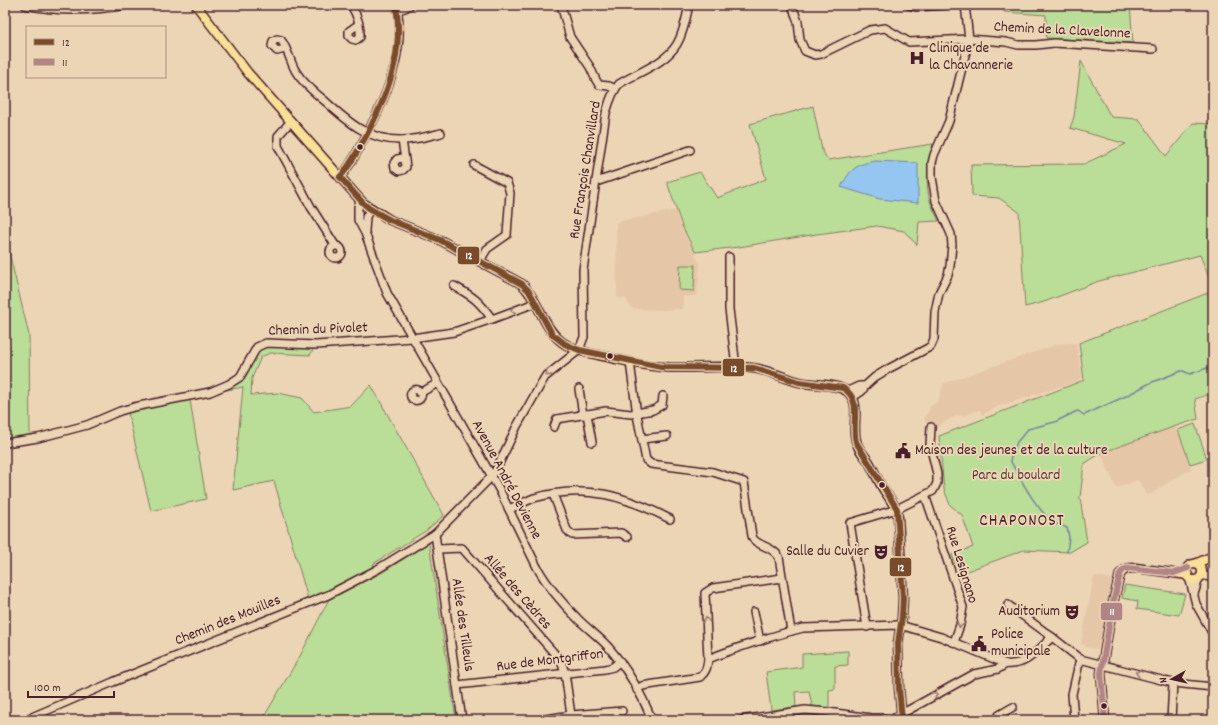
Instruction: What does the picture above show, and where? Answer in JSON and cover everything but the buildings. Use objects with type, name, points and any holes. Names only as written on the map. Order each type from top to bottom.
[{"type":"main road","points":[[196,5],[248,73],[360,200],[370,209],[390,220],[440,240],[522,284],[529,291],[552,334],[565,344],[579,350],[630,362],[661,367],[754,368],[800,382],[843,388],[850,394],[855,405],[854,434],[856,442],[870,463],[880,483],[897,508],[903,598],[898,643],[902,717]]},
{"type":"main road","points":[[1190,571],[1213,557]]},
{"type":"main road","points":[[1190,571],[1195,580],[1213,557]]},
{"type":"main road","points":[[1105,720],[1101,686],[1102,664],[1120,574],[1123,570],[1128,568],[1174,573],[1190,571],[1200,567],[1201,574]]},
{"type":"street","points":[[25,5],[66,11],[127,5]]},
{"type":"street","points":[[351,5],[357,15],[359,24]]},
{"type":"street","points":[[340,177],[346,170],[368,133],[390,82],[398,48],[399,29],[397,7],[405,8],[410,5]]},
{"type":"street","points":[[561,5],[570,37],[590,67],[599,85],[609,86],[615,89]]},
{"type":"street","name":"Rue François Chanvillard","points":[[579,350],[584,337],[583,270],[606,113],[615,89],[619,84],[660,62],[677,44],[683,31],[689,5]]},
{"type":"street","name":"Chemin de la Clavelonne","points":[[792,5],[798,22],[800,40],[805,51],[815,55],[821,54],[870,30],[885,28],[908,42],[969,39],[1006,42],[1018,45],[1054,43],[1153,49]]},
{"type":"street","points":[[909,5],[916,7],[946,5]]},
{"type":"street","points":[[850,394],[862,391],[865,386],[888,369],[928,348],[933,343],[935,312],[939,293],[948,275],[952,245],[950,234],[936,201],[932,177],[932,163],[934,154],[949,120],[969,39],[965,5]]},
{"type":"street","points":[[285,49],[295,72],[313,91],[349,123],[378,137],[402,140],[441,133]]},
{"type":"street","points":[[291,121],[278,136],[278,146],[335,246]]},
{"type":"street","points":[[402,140],[404,158]]},
{"type":"street","points":[[596,182],[690,150]]},
{"type":"street","points":[[474,165],[507,183],[510,193],[508,235],[487,249],[480,261]]},
{"type":"street","name":"Avenue André Devienne","points":[[360,200],[358,207],[358,220],[365,234],[387,293],[491,477],[497,485],[536,567],[548,585],[578,619],[609,647],[620,661],[644,702],[652,720]]},
{"type":"street","name":"Avenue André Devienne","points":[[365,234],[366,217],[370,209]]},
{"type":"street","points":[[729,257],[729,309],[736,367]]},
{"type":"street","points":[[454,286],[469,294],[479,302],[492,319]]},
{"type":"street","name":"Chemin du Pivolet","points":[[5,444],[38,438],[86,425],[134,407],[210,392],[229,384],[240,377],[257,347],[266,343],[316,345],[412,338],[454,332],[535,303]]},
{"type":"street","name":"Chemin des Mouilles","points":[[25,720],[113,682],[328,595],[376,570],[435,534],[491,477],[496,470],[517,426],[545,376],[579,350]]},
{"type":"street","points":[[630,362],[637,413],[646,460],[651,464],[713,472],[744,482],[752,536],[757,543],[770,548],[779,557],[791,631]]},
{"type":"street","points":[[420,393],[438,383]]},
{"type":"street","points":[[579,389],[592,442]]},
{"type":"street","points":[[554,427],[557,419],[585,414],[606,411],[631,414],[653,410],[662,405],[663,396]]},
{"type":"street","points":[[867,627],[850,523],[897,508],[932,491],[937,483],[937,474],[930,446],[931,427]]},
{"type":"street","points":[[642,439],[667,436]]},
{"type":"street","points":[[509,509],[534,498],[553,494],[583,492],[607,494],[629,500],[670,519]]},
{"type":"street","points":[[553,494],[567,530],[572,535],[621,533],[626,537]]},
{"type":"street","name":"Rue Lesignano","points":[[925,495],[964,607],[954,642]]},
{"type":"street","name":"Allée des Tilleuls","points":[[435,534],[462,720]]},
{"type":"street","name":"Allée des Cèdres","points":[[438,549],[462,548],[562,661],[565,673]]},
{"type":"street","points":[[1190,571],[1199,611],[1213,634]]},
{"type":"street","points":[[1194,594],[1201,574],[1213,578]]},
{"type":"street","points":[[637,690],[642,686],[700,677],[705,673],[708,659],[705,593],[713,588],[782,578]]},
{"type":"street","points":[[1008,605],[1080,659],[1173,683],[1213,687]]},
{"type":"street","points":[[754,612],[760,641]]},
{"type":"street","points":[[708,659],[730,650],[803,628],[900,625],[908,626],[954,642],[1006,664],[1020,664],[1028,660],[1052,637]]},
{"type":"street","points":[[1074,720],[1072,709],[1073,686],[1080,659]]},
{"type":"street","name":"Rue de Montgriffon","points":[[457,685],[609,668],[620,661]]},
{"type":"street","points":[[741,720],[805,710],[871,719],[902,717],[974,674],[998,669],[1006,664]]},
{"type":"street","points":[[565,673],[571,716]]},
{"type":"street","points":[[1171,720],[1173,683]]},
{"type":"street","points":[[1000,720],[1000,716],[1013,707]]},
{"type":"street","points":[[540,720],[622,711]]},
{"type":"shaded area","points":[[676,210],[681,227],[700,264],[697,296],[683,296],[683,309],[632,309],[625,298],[617,298],[616,222]]},
{"type":"shaded area","points":[[1076,343],[1082,376],[1078,381],[1006,404],[1004,406],[999,406],[982,415],[980,410],[963,416],[954,417],[936,429],[928,427],[925,416],[930,409],[929,407],[938,401],[944,383],[1058,344]]},
{"type":"shaded area","points":[[1176,426],[1191,469],[1147,496],[1138,480],[1116,488],[1101,453]]},
{"type":"shaded area","points":[[1094,576],[1115,579],[1102,650],[1085,647],[1085,645],[1081,644]]},
{"type":"green space","points":[[1003,5],[1130,5],[1133,43],[1046,38],[1046,15],[1004,12]]},
{"type":"green space","points":[[1081,61],[1111,117],[1139,119],[1166,156],[1193,123],[1213,124],[1213,288],[1200,255],[1099,281],[1044,302],[1025,307],[1019,212],[999,198],[972,196],[971,165],[1084,164],[1126,144],[1070,128],[1074,117]]},
{"type":"green space","points":[[813,106],[822,150],[828,160],[933,144],[928,166],[927,182],[931,204],[939,221],[919,222],[917,245],[904,231],[877,226],[739,247],[695,252],[682,226],[667,182],[700,172],[717,198],[766,179],[750,124]]},
{"type":"green space","points":[[9,252],[29,335],[30,439],[5,443],[5,253]]},
{"type":"green space","points":[[680,265],[695,265],[694,291],[679,290]]},
{"type":"green space","name":"Parc du boulard","points":[[1213,291],[1213,393],[1195,399],[1198,419],[1101,453],[1084,464],[1080,498],[1087,542],[1070,552],[1024,550],[959,574],[952,555],[973,547],[962,515],[950,505],[944,489],[939,436],[1084,380],[1079,343]]},
{"type":"green space","points":[[316,345],[310,355],[270,353],[261,357],[252,378],[251,395],[278,393],[302,398],[314,412],[351,406],[371,385],[444,515],[427,530],[373,564],[376,570],[308,599],[274,481],[233,490],[243,387],[216,392],[240,377],[257,347]]},
{"type":"green space","points":[[190,400],[206,499],[151,511],[128,413],[135,409]]},
{"type":"green space","points":[[1195,424],[1207,459],[1190,464],[1178,430]]},
{"type":"green space","points":[[429,543],[456,720],[262,720],[300,656],[329,599],[383,572]]},
{"type":"green space","points":[[1125,585],[1185,594],[1179,615],[1137,609],[1138,601],[1122,598]]},
{"type":"green space","points":[[848,651],[848,665],[835,666],[835,689],[829,690],[829,708],[812,706],[809,691],[795,692],[796,707],[771,710],[766,672],[802,667],[802,654]]},
{"type":"water","points":[[876,161],[918,163],[918,203],[880,199],[841,187],[850,172],[858,166]]},
{"type":"waterway","points":[[1067,552],[1069,537],[1067,528],[1048,518],[1035,503],[1010,460],[1017,442],[1028,429],[1055,422],[1078,411],[1084,415],[1126,396],[1150,383],[1181,371],[1190,374],[1213,366]]},
{"type":"transit line","name":"12","points":[[340,177],[351,162],[366,136],[387,89],[396,56],[398,40],[396,5]]},
{"type":"transit line","name":"12","points":[[340,177],[370,209],[390,220],[440,240],[522,284],[529,291],[552,334],[565,344],[579,350],[661,367],[754,368],[799,382],[843,388],[849,393],[855,405],[856,442],[897,509],[903,598],[898,643],[899,688],[902,720]]},
{"type":"transit line","name":"11","points":[[1105,720],[1101,673],[1113,603],[1120,574],[1123,570],[1128,568],[1174,573],[1188,568]]},
{"type":"place","name":"Clinique de la Chavannerie","points":[[917,58]]},
{"type":"place","name":"Maison des jeunes et de la culture","points":[[903,451]]},
{"type":"place","name":"Salle du Cuvier","points":[[881,552]]},
{"type":"place","name":"Auditorium","points":[[1072,612]]},
{"type":"place","name":"Police municipale","points":[[979,644]]},
{"type":"district","name":"CHAPONOST","points":[[1022,522]]}]
